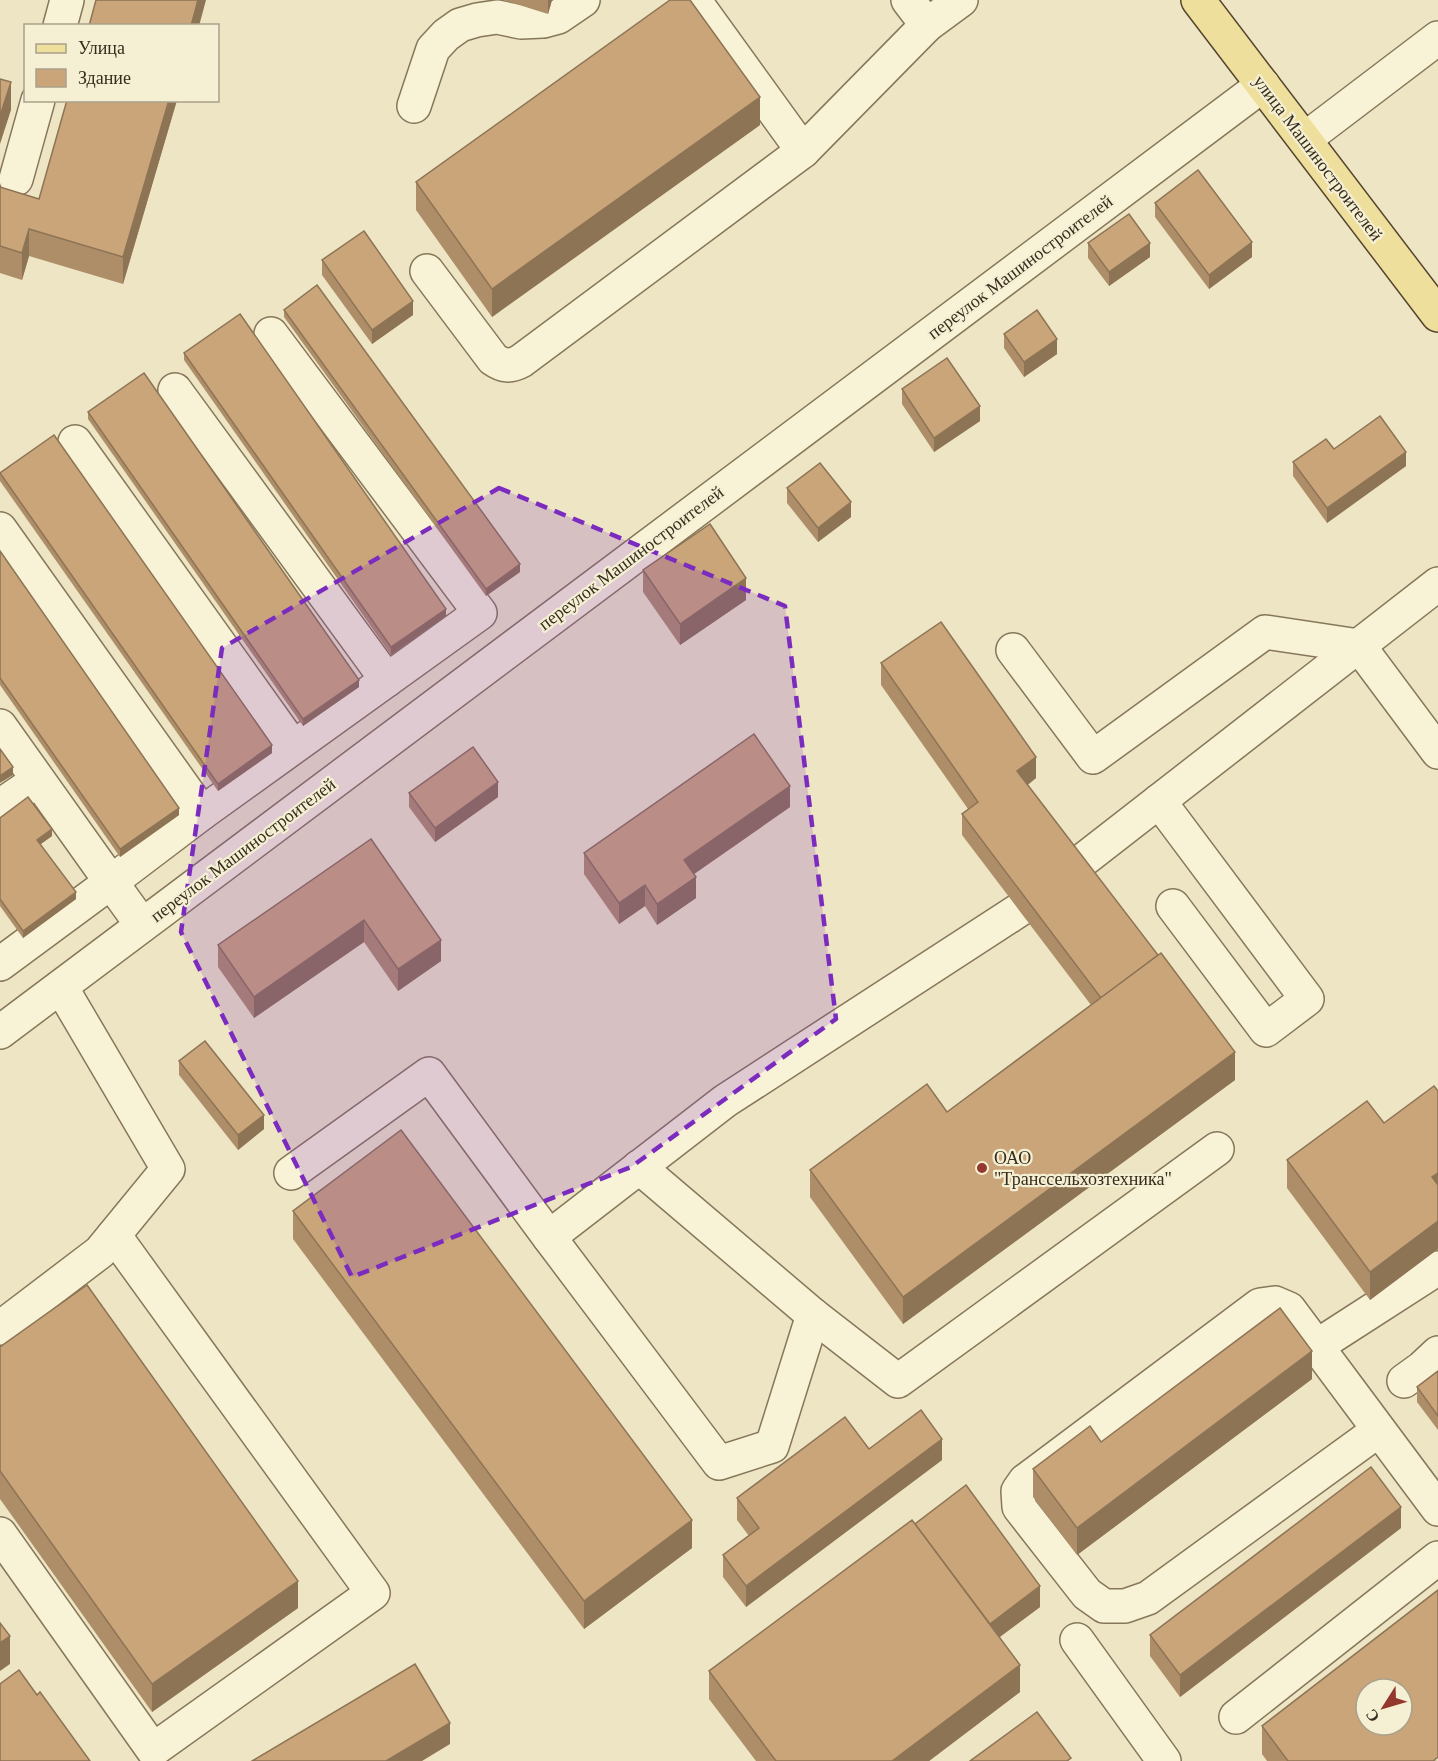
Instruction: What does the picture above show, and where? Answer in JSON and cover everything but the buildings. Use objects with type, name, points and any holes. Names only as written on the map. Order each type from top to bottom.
[{"type":"main road","name":"улица Машиностроителей","points":[[1198,0],[1438,315]]},
{"type":"street","points":[[61,24],[68,0]]},
{"type":"street","points":[[414,106],[433,49],[446,35],[460,25],[497,17],[521,22],[543,21],[558,17],[583,0]]},
{"type":"street","points":[[694,0],[803,151]]},
{"type":"street","points":[[427,270],[493,359],[500,364],[514,365],[521,362],[803,151],[917,13],[961,0]]},
{"type":"street","points":[[1305,139],[1438,38]]},
{"type":"street","name":"переулок Машиностроителей","points":[[0,1032],[1263,85]]},
{"type":"street","points":[[16,178],[37,102]]},
{"type":"street","points":[[0,964],[202,813],[480,613],[271,334]]},
{"type":"street","points":[[175,390],[387,680]]},
{"type":"street","points":[[75,442],[293,747]]},
{"type":"street","points":[[0,530],[202,813]]},
{"type":"street","points":[[549,1237],[725,1101],[1019,910],[1438,584]]},
{"type":"street","points":[[1013,650],[1093,757],[1265,632],[1359,646],[1438,752]]},
{"type":"street","points":[[0,726],[142,925]]},
{"type":"street","points":[[0,807],[38,780]]},
{"type":"street","points":[[1160,801],[1307,999],[1266,1030],[1173,906]]},
{"type":"street","points":[[0,1328],[100,1252],[168,1169],[61,987]]},
{"type":"street","points":[[291,1173],[429,1074],[719,1464],[772,1446],[813,1315]]},
{"type":"street","points":[[639,1167],[813,1315],[897,1380],[1217,1149]]},
{"type":"street","points":[[0,1534],[153,1750],[373,1593],[114,1235]]},
{"type":"street","points":[[1317,1346],[1438,1268]]},
{"type":"street","points":[[1379,1430],[1148,1598],[1125,1606],[1104,1606],[1086,1594],[1019,1507],[1018,1491],[1025,1481],[1260,1305],[1275,1303],[1289,1309],[1438,1509]]},
{"type":"street","points":[[1404,1381],[1428,1364],[1438,1353]]},
{"type":"street","points":[[1236,1717],[1438,1558]]},
{"type":"street","points":[[1077,1640],[1164,1761]]},
{"type":"highlighted area","points":[[499,488],[785,606],[836,1019],[631,1167],[352,1277],[181,932],[222,648]]},
{"type":"place","name":"ОАО \"Транссельхозтехника\"","points":[[982,1168]]}]
